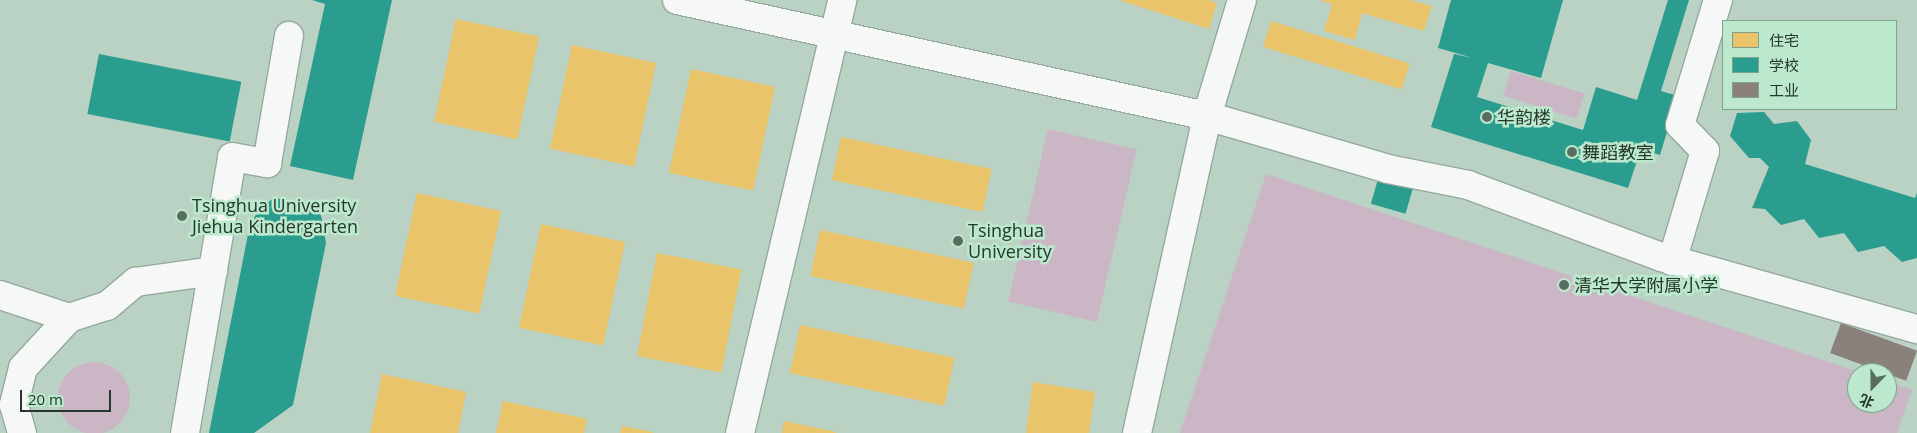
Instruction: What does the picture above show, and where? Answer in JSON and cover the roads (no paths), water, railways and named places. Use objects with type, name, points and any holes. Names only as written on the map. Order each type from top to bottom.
[{"type":"street","points":[[677,0],[1207,116],[1388,169],[1468,185],[1672,261],[1917,329]]},
{"type":"street","points":[[740,433],[842,0]]},
{"type":"street","points":[[1137,433],[1207,116],[1242,0]]},
{"type":"street","points":[[1672,261],[1705,151],[1680,125],[1717,17]]},
{"type":"street","points":[[185,433],[232,157],[267,163],[289,36]]},
{"type":"street","points":[[22,433],[14,405],[23,368],[69,318],[107,306],[136,282],[213,271]]},
{"type":"street","points":[[0,295],[69,318]]},
{"type":"place","name":"华韵楼","points":[[1487,117]]},
{"type":"place","name":"舞蹈教室","points":[[1572,152]]},
{"type":"place","name":"Tsinghua University Jiehua Kindergarten","points":[[182,216]]},
{"type":"place","name":"Tsinghua University","points":[[958,241]]},
{"type":"place","name":"清华大学附属小学","points":[[1564,285]]}]
